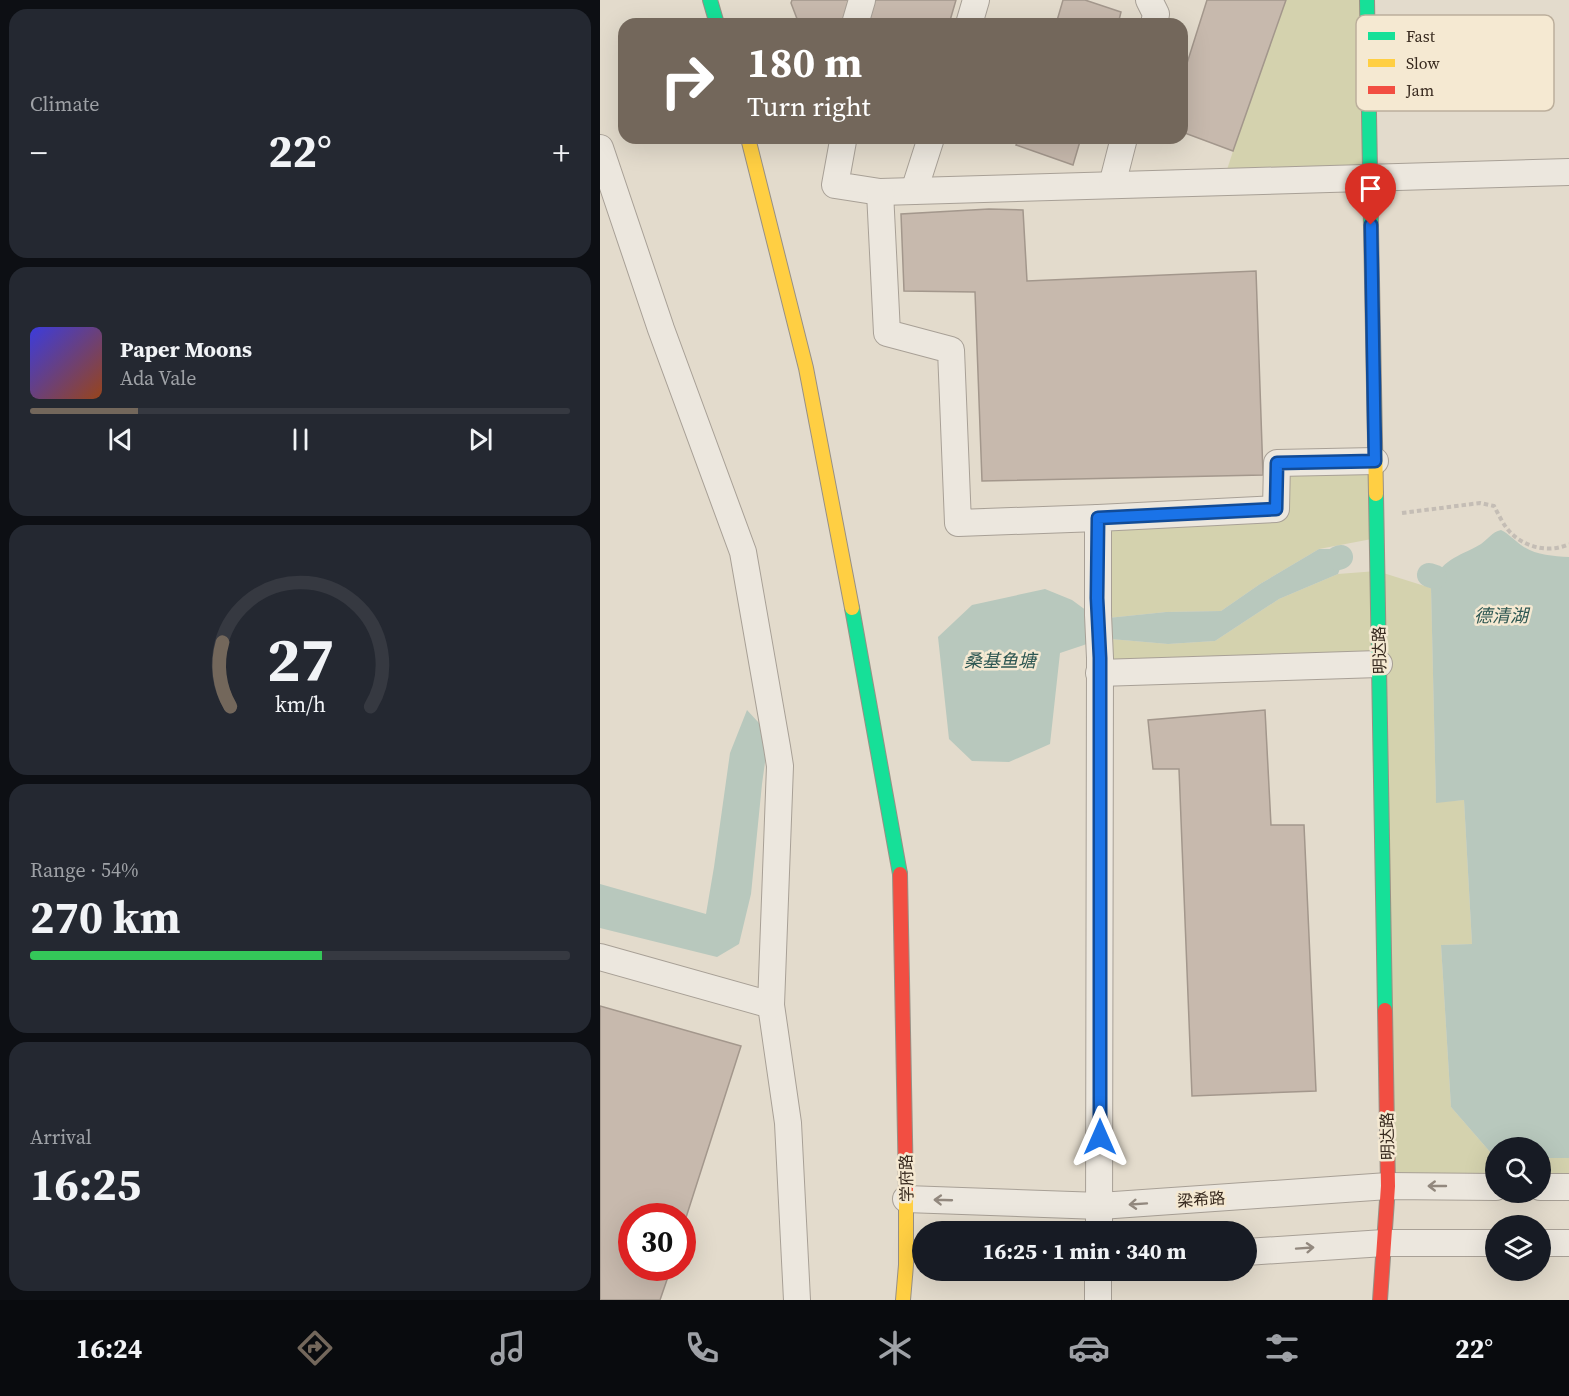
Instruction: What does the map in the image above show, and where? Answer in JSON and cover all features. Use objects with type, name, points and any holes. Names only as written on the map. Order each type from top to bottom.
[{"type":"street","points":[[710,0],[715,18]]},
{"type":"street","points":[[857,18],[862,0]]},
{"type":"street","points":[[971,18],[976,0]]},
{"type":"street","points":[[1149,0],[1156,14],[1155,18]]},
{"type":"street","name":"明达路","points":[[1367,0],[1367,15]]},
{"type":"street","name":"明达路","points":[[1369,111],[1388,1186],[1380,1300]]},
{"type":"street","name":"学府路","points":[[750,144],[806,368],[854,615],[900,876],[906,1199],[912,1248]]},
{"type":"street","points":[[842,144],[835,185],[879,192],[1569,172]]},
{"type":"street","points":[[914,191],[929,144]]},
{"type":"street","points":[[1112,185],[1122,144]]},
{"type":"street","points":[[600,148],[661,329],[744,552],[780,766],[771,1005],[788,1123],[797,1300]]},
{"type":"street","points":[[879,192],[886,333],[951,350],[958,523],[1276,509],[1277,463],[1375,461]]},
{"type":"street","points":[[1098,518],[1100,1221]]},
{"type":"street","points":[[1100,673],[1379,664]]},
{"type":"street","points":[[600,957],[771,1005]]},
{"type":"street","name":"梁希路","points":[[906,1199],[1100,1206],[1388,1186],[1485,1187]]},
{"type":"street","points":[[1551,1187],[1569,1187]]},
{"type":"street","points":[[1257,1251],[1384,1243],[1485,1243]]},
{"type":"street","points":[[1551,1243],[1569,1243]]},
{"type":"street","name":"学府路","points":[[903,1300],[912,1271]]},
{"type":"street","points":[[1098,1281],[1098,1300]]},
{"type":"path","points":[[1377,516],[1480,503],[1494,506],[1511,534],[1533,548],[1561,548],[1569,544]]},
{"type":"shaded area","points":[[1282,0],[1361,0],[1362,15],[1356,15],[1356,111],[1367,111],[1370,178],[1223,182]]},
{"type":"shaded area","points":[[1375,461],[1377,538],[1319,549],[1260,584],[1221,611],[1166,612],[1098,619],[1098,518],[1276,509],[1277,463]]},
{"type":"shaded area","points":[[1377,571],[1431,588],[1436,802],[1464,800],[1472,944],[1441,945],[1451,1107],[1485,1146],[1485,1187],[1388,1186],[1379,664],[1099,673],[1099,638],[1168,644],[1215,641],[1279,599],[1338,574]]},
{"type":"shaded area","points":[[1551,1158],[1569,1158],[1569,1187],[1551,1187]]},
{"type":"water","name":"德清湖","points":[[1501,530],[1532,551],[1569,557],[1569,1158],[1551,1158],[1551,1137],[1485,1137],[1485,1146],[1451,1107],[1441,945],[1472,944],[1464,800],[1436,803],[1431,588],[1445,565]]},
{"type":"water","name":"桑基鱼塘","points":[[1319,549],[1334,549],[1341,566],[1338,574],[1279,599],[1215,641],[1168,644],[1099,638],[1060,653],[1050,744],[1009,762],[972,761],[949,739],[938,637],[972,605],[1045,589],[1072,600],[1098,619],[1166,612],[1221,611],[1260,584]]},
{"type":"water","points":[[747,710],[769,734],[751,894],[739,944],[717,957],[600,928],[600,884],[706,914],[730,753]]},
{"type":"building","points":[[792,0],[853,0],[848,18],[797,18]]},
{"type":"building","points":[[875,0],[956,0],[951,18],[870,18]]},
{"type":"building","points":[[1063,0],[1085,0],[1121,12],[1120,18],[1058,18]]},
{"type":"building","points":[[1207,0],[1286,0],[1233,151],[1188,134],[1188,60]]},
{"type":"building","points":[[1016,144],[1079,144],[1073,165]]},
{"type":"building","points":[[989,209],[1023,210],[1027,281],[1256,271],[1263,475],[982,481],[975,292],[904,291],[901,214]]},
{"type":"building","points":[[1265,710],[1271,825],[1304,825],[1316,1091],[1192,1096],[1179,769],[1153,769],[1148,720]]},
{"type":"building","points":[[600,1006],[741,1046],[691,1203],[618,1203],[618,1281],[667,1281],[660,1300],[600,1300]]},
{"type":"waterway","points":[[1429,575],[1435,577]]},
{"type":"traffic: fast","points":[[710,0],[715,18]]},
{"type":"traffic: fast","points":[[1367,0],[1367,15]]},
{"type":"traffic: fast","points":[[1369,111],[1371,227]]},
{"type":"traffic: fast","points":[[1376,494],[1385,1010]]},
{"type":"traffic: fast","points":[[852,608],[900,874]]},
{"type":"traffic: slow","points":[[750,144],[806,368],[852,608]]},
{"type":"traffic: slow","points":[[1371,227],[1376,494]]},
{"type":"traffic: slow","points":[[903,1300],[906,1265],[906,1189]]},
{"type":"traffic: jam","points":[[900,874],[906,1189]]},
{"type":"traffic: jam","points":[[1380,1300],[1388,1186],[1385,1010]]},
{"type":"route","points":[[1100,1137],[1098,518],[1276,509],[1277,463],[1375,461],[1371,225]]}]
